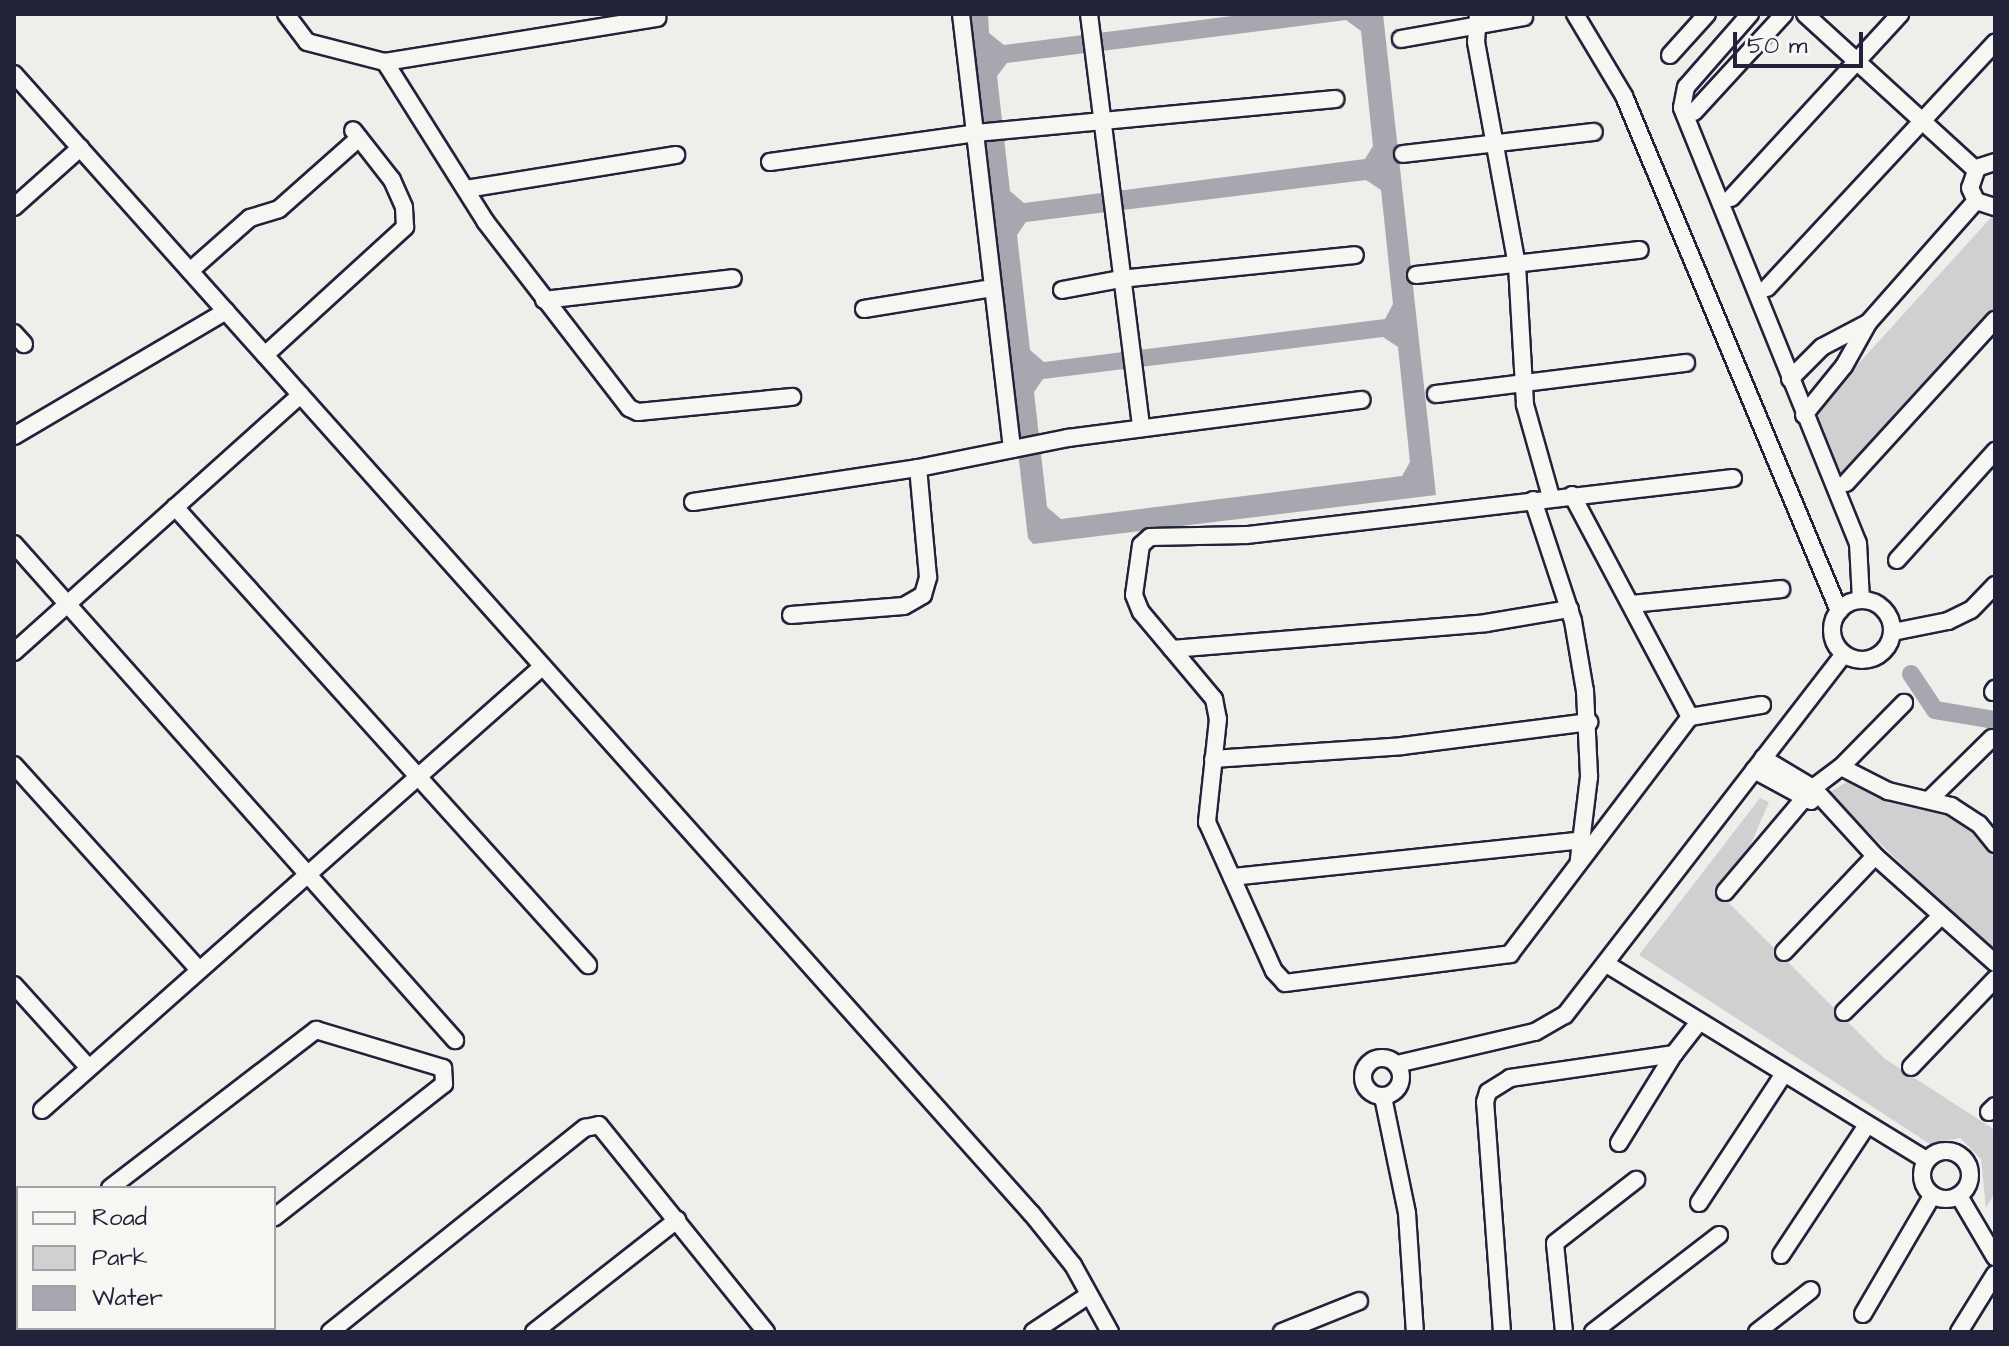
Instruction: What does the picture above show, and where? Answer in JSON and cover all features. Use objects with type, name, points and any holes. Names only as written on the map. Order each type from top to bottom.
[{"type":"street","points":[[286,14],[307,42],[385,62],[657,18]]},
{"type":"street","points":[[961,14],[978,133],[992,288],[1014,449]]},
{"type":"street","points":[[1089,14],[1141,428]]},
{"type":"street","points":[[1575,14],[1624,96],[1839,611],[1833,638],[1844,654],[1871,659],[1886,649],[1893,632],[1884,608],[1861,600],[1839,611]]},
{"type":"street","points":[[1670,55],[1707,14]]},
{"type":"street","points":[[1750,14],[1686,87],[1682,108],[1858,543],[1861,600]]},
{"type":"street","points":[[1694,112],[1784,14]]},
{"type":"street","points":[[1805,14],[1976,170]]},
{"type":"street","points":[[1731,198],[1900,14]]},
{"type":"street","points":[[1401,39],[1458,21],[1478,28],[1524,17]]},
{"type":"street","points":[[1478,28],[1517,265],[1522,382],[1551,497]]},
{"type":"street","points":[[1767,288],[1995,43]]},
{"type":"street","points":[[385,62],[466,189],[544,300],[600,376],[638,412],[792,397]]},
{"type":"street","points":[[14,74],[1032,1214],[1089,1295],[1110,1332]]},
{"type":"street","points":[[770,162],[978,133],[1335,99]]},
{"type":"street","points":[[1403,154],[1594,132]]},
{"type":"street","points":[[190,271],[250,218],[279,209],[356,134],[392,180],[404,207],[405,227],[265,355]]},
{"type":"street","points":[[14,207],[80,148]]},
{"type":"street","points":[[466,189],[676,155]]},
{"type":"street","points":[[1995,162],[1976,170],[1970,188],[1976,201],[1995,207]]},
{"type":"street","points":[[1804,415],[1844,366],[1868,323],[1976,201]]},
{"type":"street","points":[[1416,275],[1640,250]]},
{"type":"street","points":[[1062,290],[1120,279],[1355,255]]},
{"type":"street","points":[[544,300],[733,278]]},
{"type":"street","points":[[864,309],[992,288]]},
{"type":"street","points":[[14,436],[226,311]]},
{"type":"street","points":[[1846,483],[1995,320]]},
{"type":"street","points":[[1790,379],[1822,347],[1868,323]]},
{"type":"street","points":[[1436,394],[1686,363]]},
{"type":"street","points":[[14,652],[300,395]]},
{"type":"street","points":[[693,502],[918,468],[1068,438],[1362,400]]},
{"type":"street","points":[[1897,560],[1995,451]]},
{"type":"street","points":[[791,615],[904,606],[923,595],[928,577],[918,468]]},
{"type":"street","points":[[1733,478],[1246,535],[1150,537],[1141,545],[1134,595],[1172,649],[1214,699],[1218,719],[1206,813],[1274,971],[1285,983],[1502,958],[1516,947],[1578,861],[1690,717],[1762,705]]},
{"type":"street","points":[[1572,495],[1690,717]]},
{"type":"street","points":[[1533,500],[1570,609],[1589,722],[1578,861]]},
{"type":"street","points":[[175,507],[588,965]]},
{"type":"street","points":[[14,544],[455,1040]]},
{"type":"street","points":[[1893,632],[1948,621],[1971,610],[1995,585]]},
{"type":"street","points":[[1632,604],[1781,589]]},
{"type":"street","points":[[1172,649],[1486,623],[1570,609]]},
{"type":"street","points":[[1383,1097],[1367,1090],[1365,1067],[1380,1058],[1397,1064],[1535,1032],[1572,1008],[1844,654]]},
{"type":"street","points":[[42,1110],[543,666]]},
{"type":"street","points":[[1725,892],[1904,703]]},
{"type":"street","points":[[1213,759],[1402,746],[1589,722]]},
{"type":"street","points":[[1930,799],[1992,738]]},
{"type":"street","points":[[1758,764],[1813,797],[1940,917],[1995,963]]},
{"type":"street","points":[[14,765],[199,970]]},
{"type":"street","points":[[1841,767],[1888,791],[1930,799],[1965,814],[1995,844]]},
{"type":"street","points":[[1232,877],[1582,840]]},
{"type":"street","points":[[1784,952],[1875,856]]},
{"type":"street","points":[[1844,1012],[1940,917]]},
{"type":"street","points":[[1608,965],[1926,1160]]},
{"type":"street","points":[[1911,1067],[1995,979]]},
{"type":"street","points":[[14,985],[88,1067]]},
{"type":"street","points":[[1619,1143],[1674,1054],[1698,1023]]},
{"type":"street","points":[[113,1186],[316,1030],[443,1068],[444,1084],[276,1216]]},
{"type":"street","points":[[1502,1332],[1485,1102],[1488,1092],[1510,1078],[1674,1054]]},
{"type":"street","points":[[1383,1097],[1401,1085],[1397,1064]]},
{"type":"street","points":[[1699,1203],[1783,1075]]},
{"type":"street","points":[[1383,1097],[1407,1213],[1415,1332]]},
{"type":"street","points":[[330,1332],[591,1125],[603,1129],[766,1332]]},
{"type":"street","points":[[1781,1255],[1867,1125]]},
{"type":"street","points":[[1932,1196],[1921,1179],[1926,1160],[1942,1151],[1960,1155],[1970,1171],[1959,1196]]},
{"type":"street","points":[[1564,1332],[1555,1243],[1636,1180]]},
{"type":"street","points":[[1932,1196],[1959,1196]]},
{"type":"street","points":[[1863,1314],[1932,1196]]},
{"type":"street","points":[[1959,1196],[1995,1257]]},
{"type":"street","points":[[534,1332],[677,1220]]},
{"type":"street","points":[[1593,1332],[1719,1235]]},
{"type":"street","points":[[1959,1332],[1995,1274]]},
{"type":"street","points":[[1757,1332],[1811,1290]]},
{"type":"street","points":[[1033,1332],[1089,1295]]},
{"type":"street","points":[[1282,1332],[1359,1301]]},
{"type":"green space","points":[[1995,213],[1995,308],[1840,481],[1812,415]]},
{"type":"green space","points":[[1850,780],[1878,796],[1936,809],[1967,824],[1995,859],[1995,954],[1838,803],[1830,792]]},
{"type":"green space","points":[[1760,798],[1769,802],[1747,853],[1714,888],[1885,1059],[1995,1130],[1995,1192],[1986,1208],[1981,1159],[1960,1138],[1930,1144],[1639,955]]},
{"type":"water","points":[[967,14],[988,14],[989,33],[1004,45],[1248,14],[1383,14],[1436,495],[1033,544],[1028,538]],"holes":[[[1346,20],[1361,31],[1373,146],[1365,159],[1024,203],[1010,191],[997,76],[1007,63]],[[1366,180],[1381,190],[1393,304],[1385,319],[1044,362],[1030,350],[1017,235],[1026,222]],[[1383,337],[1398,347],[1410,462],[1402,476],[1061,519],[1047,507],[1034,392],[1043,379]]]},
{"type":"waterway","points":[[1911,674],[1935,710],[1995,720]]}]
